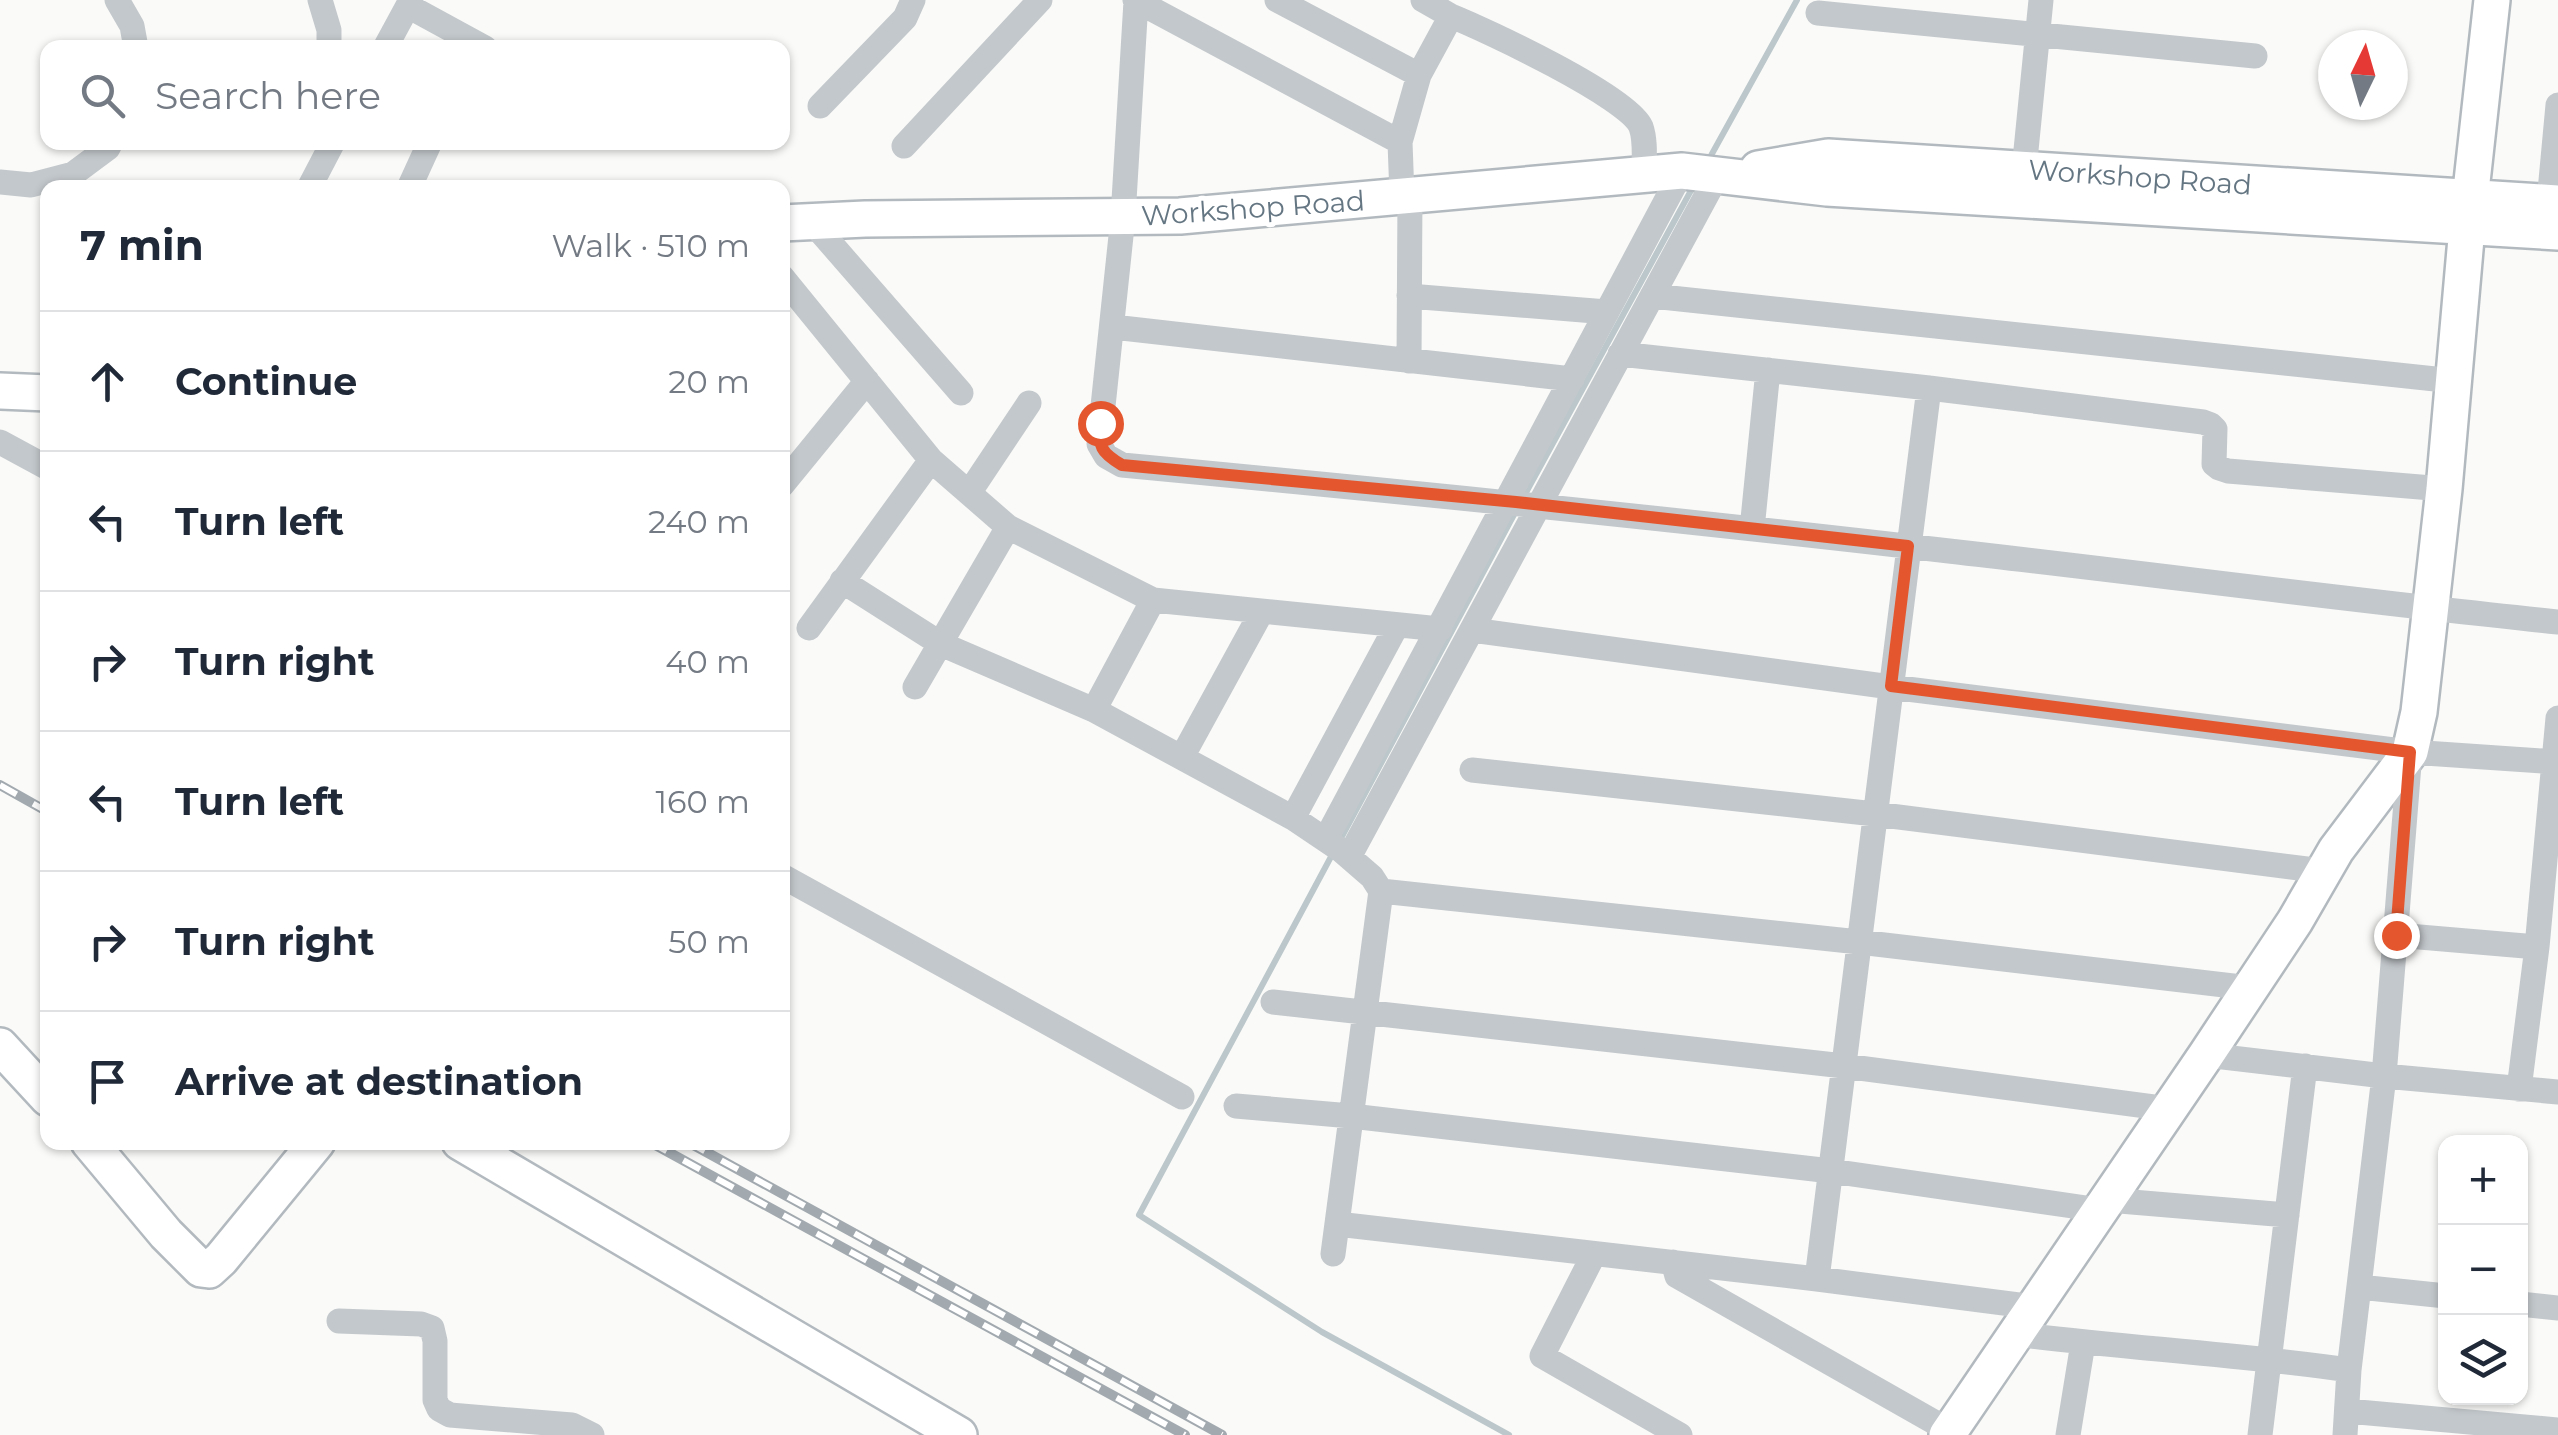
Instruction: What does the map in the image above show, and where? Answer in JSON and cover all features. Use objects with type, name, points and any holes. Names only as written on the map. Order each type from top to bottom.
[{"type":"street","points":[[116,0],[132,26],[135,40]]},
{"type":"street","points":[[320,0],[330,40]]},
{"type":"street","points":[[904,146],[1040,0]]},
{"type":"street","points":[[1400,142],[1135,0],[1123,217],[1099,444],[1106,456],[1122,465],[1752,528],[2558,622]]},
{"type":"street","points":[[1277,0],[1420,76]]},
{"type":"street","points":[[1422,0],[1493,33],[1628,109],[1640,126],[1644,174]]},
{"type":"street","points":[[2024,170],[2041,0]]},
{"type":"street","points":[[2492,0],[2444,489],[2419,712],[2410,752],[2384,1076],[2346,1423],[2557,1423]]},
{"type":"street","points":[[389,40],[410,3],[469,40]]},
{"type":"street","points":[[820,106],[905,18],[906,3]]},
{"type":"street","points":[[1818,13],[2255,56]]},
{"type":"street","points":[[1409,361],[1406,196],[1400,142],[1420,76],[1452,16]]},
{"type":"street","points":[[2555,212],[2558,105]]},
{"type":"street","points":[[50,180],[73,174],[105,150]]},
{"type":"street","points":[[312,180],[320,150]]},
{"type":"street","points":[[313,180],[329,150]]},
{"type":"street","points":[[413,180],[426,150]]},
{"type":"street","name":"Workshop Road","points":[[798,222],[1180,216],[1644,174],[1706,173],[1828,157],[2024,170],[2469,212]]},
{"type":"street","points":[[1337,847],[1440,629],[1620,354],[1652,296],[1706,173]]},
{"type":"street","points":[[1337,847],[1472,630],[1572,380],[1608,312],[1706,173]]},
{"type":"street","name":"Workshop Road","points":[[1706,173],[1827,188],[2296,215],[2555,212]]},
{"type":"street","points":[[0,182],[40,183]]},
{"type":"street","points":[[798,222],[961,393]]},
{"type":"street","points":[[790,288],[931,460],[1008,527],[1153,600],[1440,629]]},
{"type":"street","points":[[1410,296],[1608,312]]},
{"type":"street","points":[[1652,296],[2454,382]]},
{"type":"street","points":[[1113,327],[1572,380]]},
{"type":"street","points":[[1620,354],[2203,422],[2215,430],[2214,464],[2228,471],[2444,489]]},
{"type":"street","points":[[1752,528],[1768,370]]},
{"type":"street","points":[[790,474],[866,381]]},
{"type":"street","points":[[1817,1279],[1928,388]]},
{"type":"street","points":[[0,391],[40,392]]},
{"type":"street","points":[[969,493],[1029,404]]},
{"type":"street","points":[[0,442],[40,464]]},
{"type":"street","points":[[809,628],[931,460]]},
{"type":"street","points":[[915,687],[1008,527]]},
{"type":"street","points":[[842,582],[940,644],[1094,710],[1293,818],[1337,847],[1372,877],[1381,891],[1333,1254]]},
{"type":"street","points":[[1094,710],[1153,600]]},
{"type":"street","points":[[1182,758],[1262,611]]},
{"type":"street","points":[[1293,818],[1397,625]]},
{"type":"street","points":[[1472,630],[2410,752],[2556,762]]},
{"type":"street","points":[[2519,1089],[2537,947],[2552,867],[2558,718]]},
{"type":"street","points":[[1673,1262],[1677,1276],[1949,1433],[2206,1055],[2336,850],[2410,752]]},
{"type":"street","points":[[1472,770],[1875,814],[2324,871]]},
{"type":"street","points":[[790,880],[1182,1098]]},
{"type":"street","points":[[1381,891],[2250,988]]},
{"type":"street","points":[[2396,935],[2537,947]]},
{"type":"street","points":[[1273,1002],[1844,1066],[2169,1109]]},
{"type":"street","points":[[0,1046],[40,1089]]},
{"type":"street","points":[[2206,1055],[2558,1092]]},
{"type":"street","points":[[2260,1435],[2306,1066]]},
{"type":"street","points":[[1236,1106],[1831,1170],[2104,1205],[2287,1215]]},
{"type":"street","points":[[95,1150],[166,1234],[201,1269],[209,1270],[310,1150]]},
{"type":"street","points":[[474,1150],[959,1435]]},
{"type":"street","points":[[1337,1224],[1817,1279],[2025,1320],[2083,1343],[2349,1370]]},
{"type":"street","points":[[1594,1254],[1542,1356],[1680,1435]]},
{"type":"street","points":[[2359,1287],[2438,1295]]},
{"type":"street","points":[[2528,1305],[2558,1308]]},
{"type":"street","points":[[339,1321],[421,1324],[432,1328],[435,1400],[439,1409],[450,1414],[572,1425],[592,1435]]},
{"type":"street","points":[[2068,1435],[2083,1343]]},
{"type":"waterway","points":[[1708,161],[1797,0]]},
{"type":"waterway","points":[[1523,498],[1694,185]]},
{"type":"waterway","points":[[1339,842],[1517,509]]},
{"type":"waterway","points":[[1333,853],[1139,1215],[1322,1332],[1509,1435]]},
{"type":"railway","points":[[0,785],[40,808]]},
{"type":"railway","points":[[665,1150],[1185,1435]]},
{"type":"railway","points":[[703,1150],[1222,1435]]},
{"type":"route","points":[[1100,423],[1099,444],[1106,456],[1122,465],[1516,502],[1908,546],[1891,686],[2410,752],[2396,935]]}]
